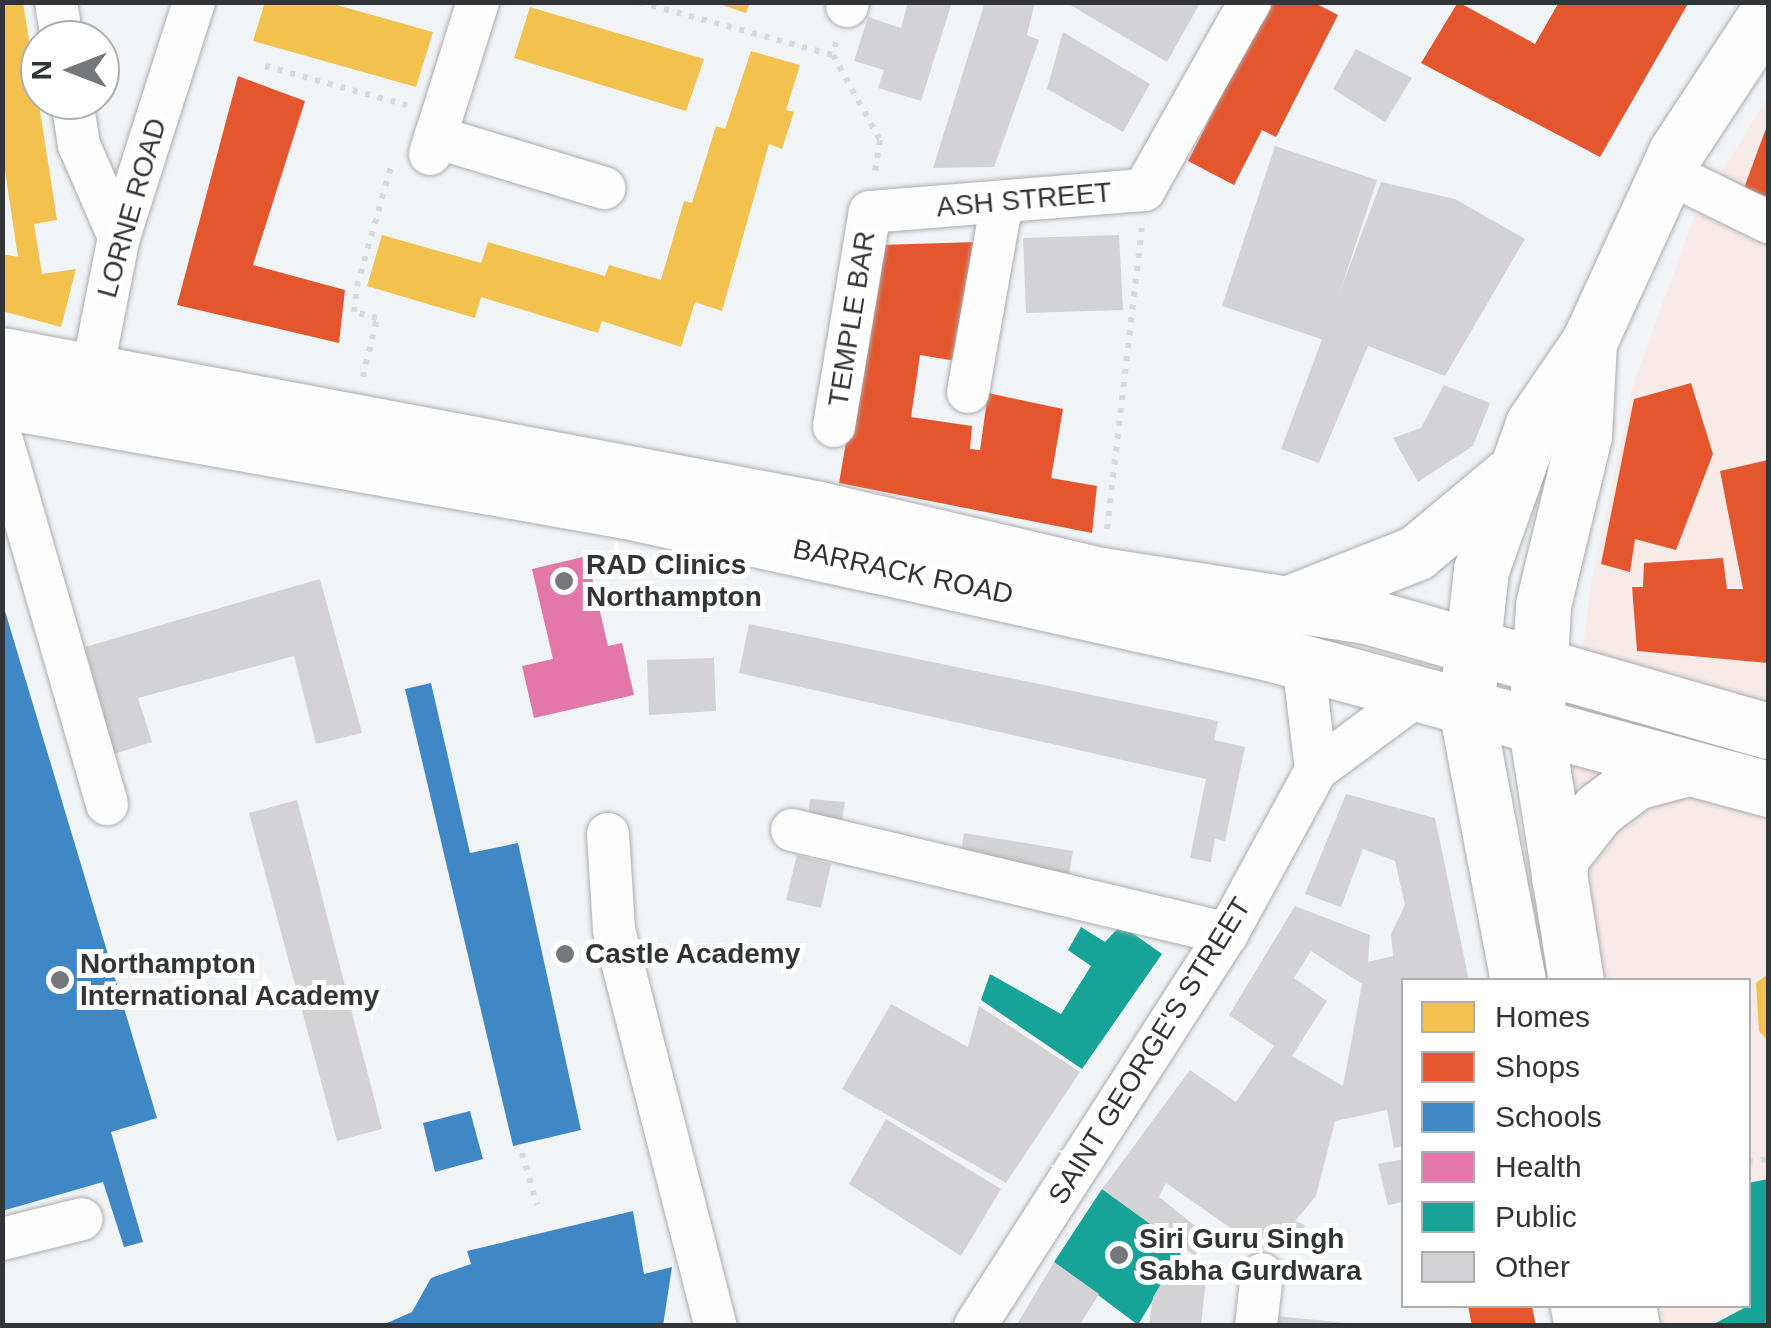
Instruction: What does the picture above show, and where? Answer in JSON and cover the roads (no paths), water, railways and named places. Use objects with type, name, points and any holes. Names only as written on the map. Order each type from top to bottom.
[{"type":"main road","points":[[1517,978],[1441,702],[1471,644],[1482,570],[1532,424],[1589,342],[1666,172],[1757,15]]},
{"type":"main road","points":[[1576,978],[1536,728],[1543,605],[1584,435],[1589,342]]},
{"type":"main road","name":"BARRACK ROAD","points":[[2,355],[87,395],[1303,662],[1617,752],[1768,788]]},
{"type":"main road","name":"BARRACK ROAD","points":[[2,401],[87,395],[354,422],[818,510],[1101,574],[1294,601],[1760,720]]},
{"type":"main road","points":[[1294,601],[1416,553],[1513,472]]},
{"type":"main road","points":[[1560,879],[1561,857],[1598,810],[1636,782],[1684,769]]},
{"type":"street","name":"LORNE ROAD","points":[[87,395],[119,236],[194,2]]},
{"type":"street","points":[[478,2],[419,129],[604,188]]},
{"type":"street","name":"ASH STREET","points":[[870,212],[1144,190],[1250,2]]},
{"type":"street","points":[[75,120],[79,145],[119,236]]},
{"type":"street","points":[[1666,172],[1768,222]]},
{"type":"street","points":[[968,392],[1002,202]]},
{"type":"street","name":"TEMPLE BAR","points":[[834,426],[870,212]]},
{"type":"street","points":[[2,440],[107,804]]},
{"type":"street","name":"SAINT GEORGE'S STREET","points":[[975,1326],[1227,934],[1316,770],[1316,706],[1303,662]]},
{"type":"street","name":"SAINT GEORGE'S STREET","points":[[1316,770],[1441,702]]},
{"type":"street","points":[[792,830],[1227,934]]},
{"type":"street","points":[[608,834],[614,930],[716,1326]]},
{"type":"street","points":[[2,1239],[82,1220]]},
{"type":"street","points":[[1256,1326],[1262,1274]]},
{"type":"place","name":"RAD Clinics Northampton","points":[[564,581]]},
{"type":"place","name":"Castle Academy","points":[[565,954]]},
{"type":"place","name":"Northampton International Academy","points":[[60,980]]},
{"type":"place","name":"Siri Guru Singh Sabha Gurdwara","points":[[1119,1255]]}]
